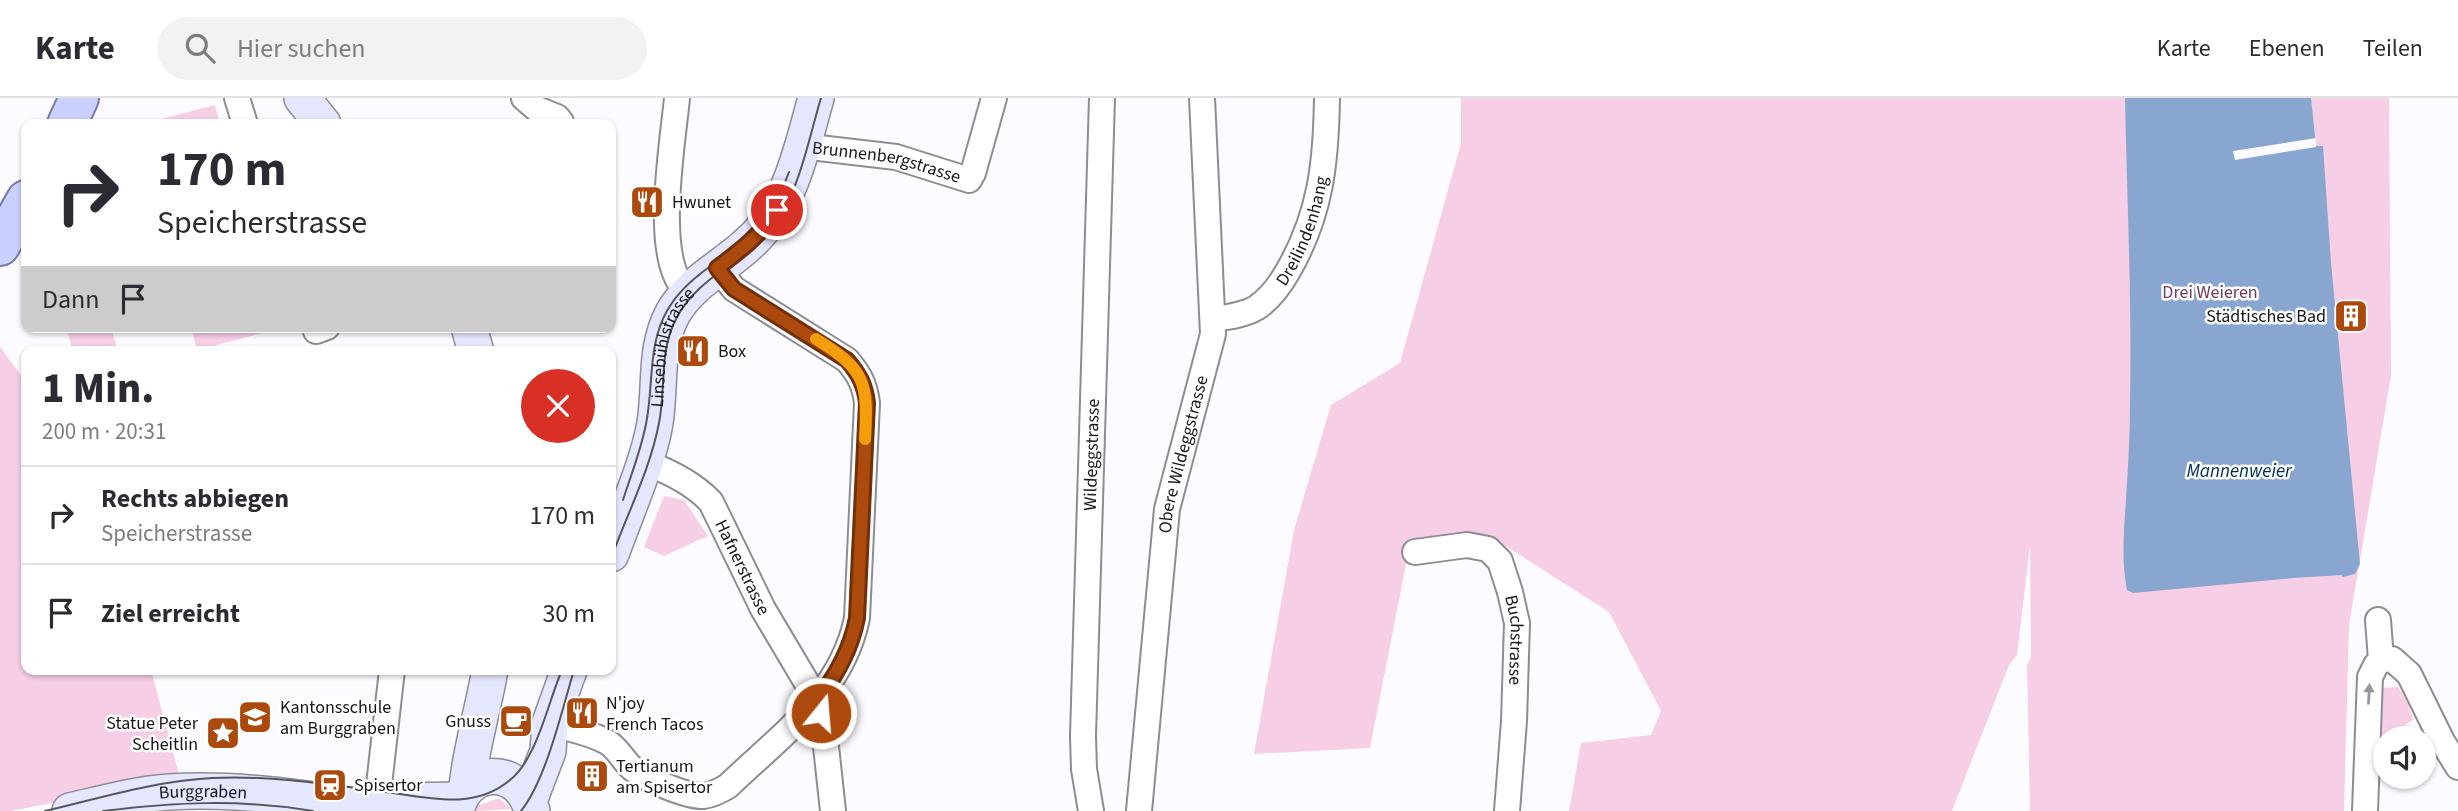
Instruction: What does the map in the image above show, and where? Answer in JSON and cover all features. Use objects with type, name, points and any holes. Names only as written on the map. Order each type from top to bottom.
[{"type":"main road","points":[[69,119],[79,98]]},
{"type":"main road","points":[[302,98],[319,119]]},
{"type":"main road","points":[[688,292],[747,246],[769,223],[786,197],[816,98]]},
{"type":"main road","points":[[0,246],[21,209]]},
{"type":"main road","name":"Linsebühlstrasse","points":[[616,540],[655,424],[663,338],[673,313],[688,292]]},
{"type":"main road","points":[[487,685],[491,746],[518,792],[548,751],[550,723],[567,675]]},
{"type":"main road","points":[[461,800],[487,685]]},
{"type":"main road","name":"Burggraben","points":[[69,811],[150,794],[189,792],[281,796],[378,811],[405,801],[461,800],[485,777],[518,792]]},
{"type":"street","points":[[237,98],[244,119]]},
{"type":"street","points":[[524,98],[537,109],[558,119]]},
{"type":"street","points":[[562,119],[567,98]]},
{"type":"street","name":"Linsebühlstrasse","points":[[677,98],[667,237],[676,280],[688,292]]},
{"type":"street","name":"Brunnenbergstrasse","points":[[802,146],[895,157],[969,180],[994,98]]},
{"type":"street","name":"Wildeggstrasse","points":[[1091,811],[1084,769],[1083,736],[1102,98]]},
{"type":"street","name":"Obere Wildeggstrasse","points":[[1139,811],[1167,509],[1210,349],[1214,319],[1210,286],[1202,98]]},
{"type":"street","name":"Dreilindenhang","points":[[1214,319],[1232,317],[1256,308],[1276,289],[1298,254],[1310,226],[1324,173],[1326,98]]},
{"type":"street","points":[[550,723],[612,745],[639,774],[689,794],[702,796],[716,793],[728,786],[817,700],[832,681],[848,650],[857,618],[866,388],[847,360],[734,289],[717,268]]},
{"type":"street","name":"Hafnerstrasse","points":[[643,462],[687,482],[700,490],[711,502],[763,608],[817,700],[824,728],[833,811]]},
{"type":"street","name":"Buchstrasse","points":[[1415,552],[1466,545],[1488,549],[1500,561],[1517,623],[1514,720],[1507,811]]},
{"type":"street","points":[[2378,620],[2381,660]]},
{"type":"street","points":[[2365,811],[2370,677],[2381,660],[2392,659],[2409,674],[2458,767]]},
{"type":"street","points":[[378,811],[390,675]]},
{"type":"green space","name":"Drei Weieren","points":[[1461,98],[2389,98],[2391,376],[2349,625],[2344,811],[2030,811],[2027,665],[2031,658],[2030,546],[2017,655],[2009,665],[1952,811],[1569,811],[1581,743],[1651,735],[1661,711],[1609,612],[1490,536],[1410,544],[1370,748],[1254,754],[1294,530],[1331,405],[1400,363],[1461,143]]},
{"type":"green space","points":[[215,105],[219,119],[162,119]]},
{"type":"green space","points":[[68,333],[113,333],[116,346],[71,346]]},
{"type":"green space","points":[[193,333],[263,333],[212,346],[196,346]]},
{"type":"green space","points":[[0,347],[21,375],[21,675],[152,675],[180,778],[0,811]]},
{"type":"green space","points":[[664,496],[684,500],[708,536],[664,556],[644,547]]},
{"type":"green space","points":[[2398,687],[2408,703],[2413,720],[2403,726],[2380,726],[2381,688]]},
{"type":"green space","points":[[499,798],[511,809],[476,811],[477,806]]},
{"type":"water","name":"Mannenweier","points":[[2125,98],[2311,98],[2316,146],[2323,146],[2331,263],[2360,564],[2355,574],[2133,593],[2127,590],[2124,545],[2130,427],[2130,327]]},
{"type":"pier","points":[[2316,138],[2316,147],[2235,160],[2233,151]]},
{"type":"tram line","points":[[616,546],[655,440],[661,410],[667,344],[676,319],[705,283],[754,245],[777,221],[801,170],[821,98]]},
{"type":"tram line","points":[[623,500],[644,434],[654,351],[661,323],[668,309],[687,285],[758,227],[776,201],[789,172]]},
{"type":"tram line","points":[[45,811],[149,786],[212,778],[303,781],[454,800],[483,795],[510,780],[528,758],[560,675]]},
{"type":"tram line","points":[[521,811],[546,763],[573,675]]},
{"type":"tram line","points":[[103,811],[208,803],[313,811]]},
{"type":"slow traffic","points":[[816,339],[847,360],[866,388],[865,439]]},
{"type":"place","name":"Hwunet","points":[[647,202]]},
{"type":"place","name":"Städtisches Bad","points":[[2351,316]]},
{"type":"place","name":"Box","points":[[693,351]]},
{"type":"place","name":"N'joy French Tacos","points":[[582,713]]},
{"type":"place","name":"Kantonsschule am Burggraben","points":[[255,717]]},
{"type":"place","name":"Gnuss","points":[[516,721]]},
{"type":"place","name":"Statue Peter Scheitlin","points":[[223,733]]},
{"type":"place","name":"Tertianum am Spisertor","points":[[592,776]]},
{"type":"place","name":"Spisertor","points":[[330,785]]},
{"type":"route","points":[[777,210],[769,223],[747,246],[717,268],[734,289],[847,360],[866,388],[857,618],[848,650],[832,681],[817,700],[821,713]]}]
